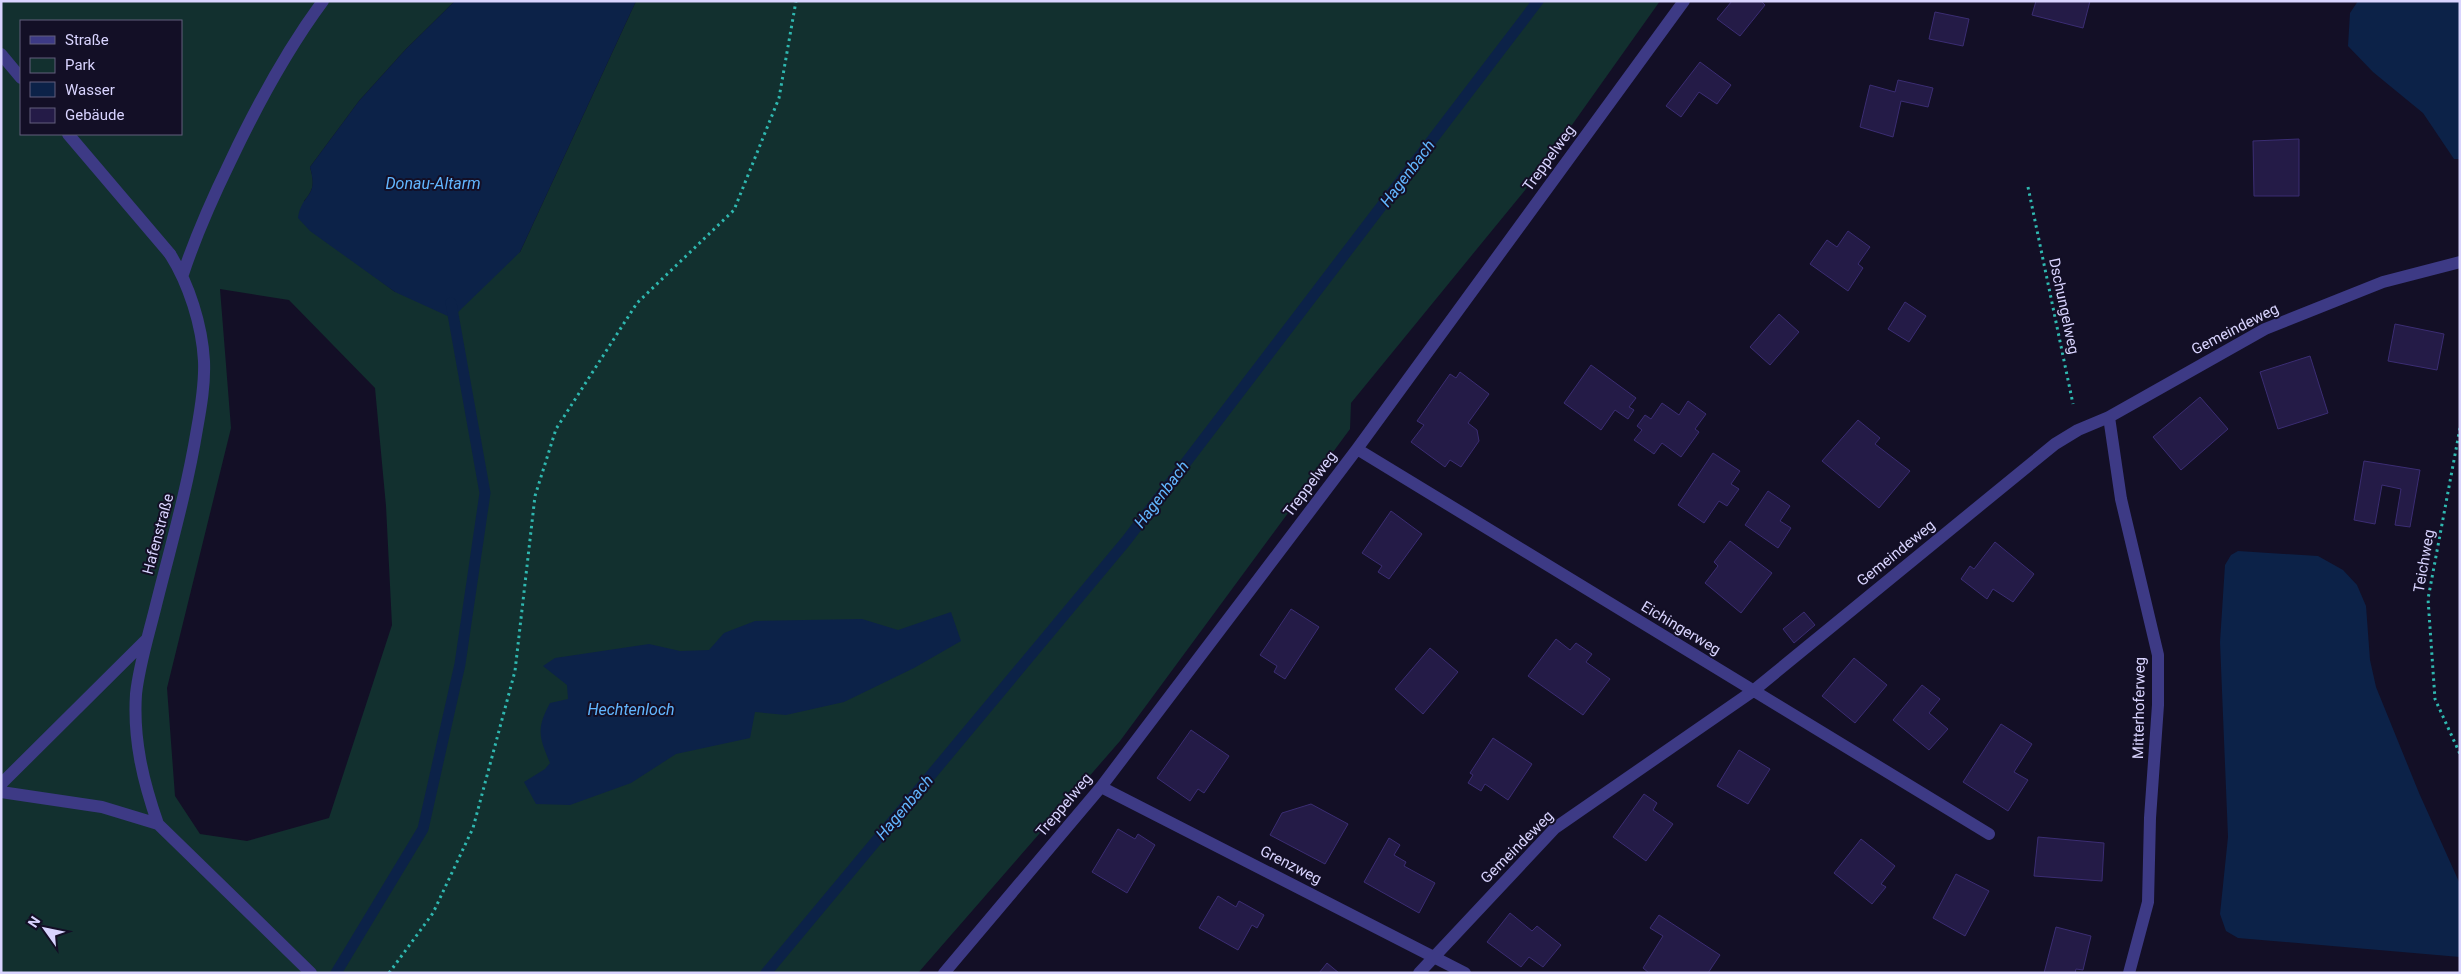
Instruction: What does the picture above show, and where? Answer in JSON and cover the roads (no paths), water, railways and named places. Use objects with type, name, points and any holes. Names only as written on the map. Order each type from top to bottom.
[{"type":"street","points":[[183,274],[196,232],[254,110],[323,1]]},
{"type":"street","name":"Treppelweg","points":[[944,973],[1101,787],[1356,449],[1684,1]]},
{"type":"street","points":[[1,54],[20,77]]},
{"type":"street","name":"Hafenstraße","points":[[69,135],[170,254],[183,274],[199,329],[204,360],[203,390],[190,474],[147,639],[136,694],[136,745],[146,791],[158,824]]},
{"type":"street","name":"Gemeindeweg","points":[[1419,973],[1555,828],[1753,691],[2055,444],[2078,430],[2109,417],[2264,329],[2383,282],[2460,262]]},
{"type":"street","name":"Mitterhoferweg","points":[[2109,417],[2121,499],[2158,654],[2158,705],[2150,818],[2148,902],[2129,973]]},
{"type":"street","name":"Eichingerweg","points":[[1356,449],[1989,834]]},
{"type":"street","points":[[1,784],[147,639]]},
{"type":"street","name":"Grenzweg","points":[[1101,787],[1465,973]]},
{"type":"street","points":[[1,792],[102,807],[158,824],[311,973]]},
{"type":"water","name":"Donau-Altarm","points":[[455,1],[636,1],[520,252],[452,318],[395,292],[310,231],[298,218],[300,210],[311,190],[312,177],[310,167],[359,101],[406,49]]},
{"type":"water","points":[[2358,1],[2460,1],[2460,159],[2454,159],[2423,113],[2373,72],[2348,46],[2350,13]]},
{"type":"water","points":[[2238,551],[2318,556],[2343,570],[2357,585],[2366,606],[2370,660],[2376,687],[2419,793],[2460,884],[2460,957],[2238,938],[2226,931],[2220,914],[2228,837],[2220,642],[2225,565],[2231,555]]},
{"type":"water","name":"Hechtenloch","points":[[951,612],[961,641],[914,668],[844,702],[786,715],[755,712],[750,738],[676,754],[631,783],[570,805],[536,804],[524,782],[545,769],[550,763],[541,739],[541,727],[550,703],[568,699],[567,685],[543,666],[555,658],[649,644],[680,651],[709,650],[724,633],[755,621],[862,619],[898,630]]},
{"type":"waterway","name":"Hagenbach","points":[[766,973],[1126,541],[1538,1]]},
{"type":"waterway","points":[[336,973],[423,829],[460,664],[485,493],[451,303]]}]
